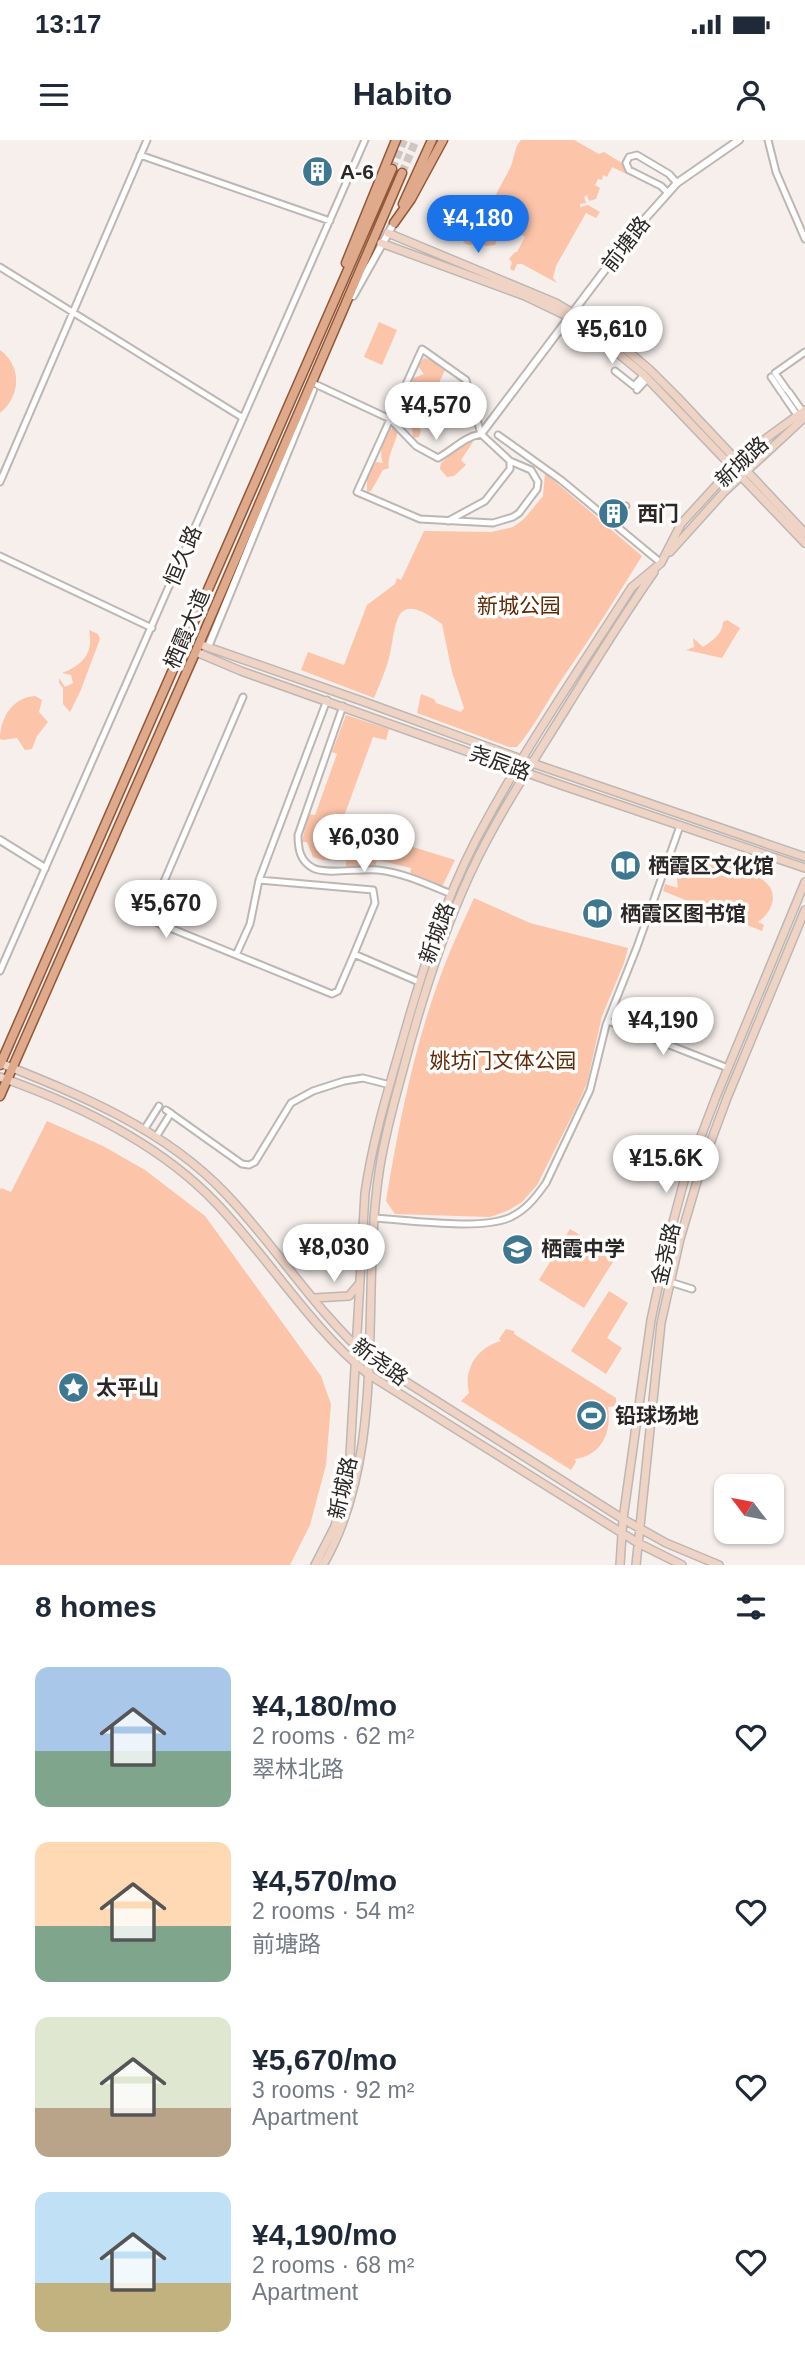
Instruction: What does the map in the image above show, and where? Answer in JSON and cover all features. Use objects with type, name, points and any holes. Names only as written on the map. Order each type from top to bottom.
[{"type":"main road","points":[[332,307],[351,247],[396,140]]},
{"type":"main road","points":[[394,223],[432,140]]},
{"type":"main road","points":[[394,223],[411,199],[443,140]]},
{"type":"main road","name":"栖霞大道","points":[[0,1064],[392,169]]},
{"type":"main road","name":"栖霞大道","points":[[0,1096],[4,1079],[12,1068],[201,648],[402,173]]},
{"type":"main road","points":[[388,233],[531,292],[609,335],[650,369],[736,464]]},
{"type":"main road","points":[[382,243],[481,278],[573,315],[646,377],[805,533]]},
{"type":"main road","name":"新城路","points":[[316,1565],[335,1526],[349,1473],[365,1194],[369,1167],[419,982],[451,894],[477,839],[517,769],[632,587],[661,563],[681,524],[736,464],[802,414]]},
{"type":"main road","name":"新城路","points":[[323,1565],[339,1536],[356,1472],[370,1359],[374,1218],[387,1130],[430,973],[471,873],[527,772],[625,614],[653,574],[699,518],[802,414]]},
{"type":"main road","points":[[744,472],[805,543]]},
{"type":"main road","name":"尧辰路","points":[[201,648],[241,671],[805,869]]},
{"type":"main road","name":"尧辰路","points":[[201,648],[805,857]]},
{"type":"main road","name":"金尧路","points":[[620,1565],[623,1519],[651,1320],[684,1181],[805,882]]},
{"type":"main road","name":"金尧路","points":[[636,1565],[661,1323],[680,1240],[701,1168],[805,910]]},
{"type":"main road","name":"新尧路","points":[[0,1064],[89,1100],[156,1137],[196,1167],[225,1192],[357,1348],[370,1359],[623,1519],[690,1554],[719,1565]]},
{"type":"main road","name":"新尧路","points":[[4,1079],[83,1112],[157,1154],[215,1202],[356,1364],[368,1374],[638,1543],[682,1565]]},
{"type":"main road","points":[[314,1298],[349,1296],[360,1283]]},
{"type":"street","points":[[0,482],[147,140]]},
{"type":"street","name":"恒久路","points":[[0,971],[365,140]]},
{"type":"street","name":"前塘路","points":[[481,434],[635,230],[677,183],[739,140]]},
{"type":"street","points":[[768,140],[776,172],[805,239]]},
{"type":"street","points":[[141,155],[330,221]]},
{"type":"street","points":[[668,193],[661,186],[629,170],[626,163],[629,157],[637,155],[669,174],[677,183]]},
{"type":"street","points":[[201,648],[355,292],[394,223]]},
{"type":"street","points":[[0,267],[243,418]]},
{"type":"street","points":[[422,349],[466,380],[481,434],[510,461],[531,470],[538,481],[537,489],[513,517],[493,523],[420,519],[357,492],[422,349]]},
{"type":"street","points":[[785,393],[775,373],[805,352]]},
{"type":"street","points":[[615,371],[634,386],[646,377]]},
{"type":"street","points":[[637,390],[646,377]]},
{"type":"street","points":[[771,377],[802,414]]},
{"type":"street","points":[[315,384],[390,419],[416,446],[438,458],[449,453],[470,436],[481,434]]},
{"type":"street","points":[[498,435],[548,470],[661,563]]},
{"type":"street","points":[[446,522],[485,501],[510,469],[510,461]]},
{"type":"street","points":[[611,523],[626,506]]},
{"type":"street","points":[[0,556],[152,628]]},
{"type":"street","points":[[243,697],[148,919],[332,994],[338,991],[376,903],[373,890],[259,880]]},
{"type":"street","points":[[236,955],[250,924],[259,880],[327,700]]},
{"type":"street","points":[[343,706],[298,835],[298,848],[303,859],[319,870],[355,869],[400,874],[451,894]]},
{"type":"street","points":[[374,1218],[477,1224],[509,1218],[526,1208],[546,1183],[587,1098],[596,1073],[608,1021],[680,826]]},
{"type":"street","points":[[0,840],[45,869]]},
{"type":"street","points":[[354,954],[419,982]]},
{"type":"street","points":[[608,1021],[728,1068]]},
{"type":"street","points":[[165,1110],[242,1164],[248,1165],[255,1162],[291,1103],[313,1091],[344,1081],[363,1078],[390,1085]]},
{"type":"street","points":[[144,1131],[165,1110]]},
{"type":"street","points":[[156,1137],[165,1110]]},
{"type":"street","points":[[670,1282],[692,1289]]},
{"type":"green space","points":[[521,140],[574,140],[599,154],[604,152],[622,163],[625,162],[629,175],[612,167],[607,177],[603,175],[602,180],[598,179],[595,185],[600,188],[596,199],[589,201],[587,195],[584,197],[586,203],[580,204],[580,207],[588,205],[600,212],[596,218],[586,213],[556,266],[553,278],[557,283],[522,264],[517,264],[514,271],[510,269],[512,262],[509,259],[517,252],[525,237],[522,235],[525,224],[518,220],[505,223],[495,245],[463,243],[472,232],[477,239],[483,223],[477,222],[474,217],[481,203],[488,205],[487,216]]},
{"type":"green space","points":[[379,322],[397,330],[382,365],[364,357]]},
{"type":"green space","points":[[0,350],[12,364],[16,381],[12,398],[0,413]]},
{"type":"green space","points":[[424,358],[445,370],[434,394],[426,383],[419,385],[415,402],[410,404],[406,413],[396,414],[405,390],[412,387],[409,383],[411,379],[424,374],[418,366]]},
{"type":"green space","points":[[428,398],[433,403],[419,428],[419,437],[413,438],[412,428],[405,428],[404,420],[415,405],[423,404]]},
{"type":"green space","points":[[394,426],[398,429],[389,468],[383,470],[371,491],[367,492],[367,475],[376,462],[383,463],[383,443]]},
{"type":"green space","points":[[470,438],[473,442],[461,460],[466,465],[454,476],[447,477],[440,469],[441,463]]},
{"type":"green space","name":"新城公园","points":[[545,473],[642,556],[517,747],[509,747],[417,713],[421,694],[461,712],[464,708],[452,672],[442,624],[425,613],[413,609],[405,610],[400,615],[388,662],[374,698],[301,670],[308,652],[344,665],[367,605],[395,584],[397,578],[401,580],[424,531],[491,532],[513,527],[524,519],[543,496]]},
{"type":"green space","points":[[727,620],[740,628],[722,658],[686,650],[694,647],[693,638],[703,647],[710,642],[719,634],[723,622]]},
{"type":"green space","points":[[89,630],[98,634],[100,639],[70,712],[63,704],[63,688],[59,678],[65,687],[73,683],[71,675],[62,673],[85,657],[90,646]]},
{"type":"green space","points":[[35,696],[42,700],[39,712],[48,722],[37,736],[32,749],[25,750],[17,738],[0,739],[2,724],[9,710],[20,700]]},
{"type":"green space","points":[[346,715],[389,729],[386,740],[373,737],[336,838],[400,843],[455,860],[442,887],[410,874],[411,868],[377,860],[375,867],[346,867],[346,861],[322,860],[313,857],[307,842],[302,842],[308,814],[315,815],[337,754],[332,752]]},
{"type":"green space","points":[[704,856],[750,873],[763,880],[772,890],[771,907],[758,922],[764,925],[762,931],[663,891],[665,884],[678,888],[679,870],[686,861]]},
{"type":"green space","name":"姚坊门文体公园","points":[[474,898],[530,923],[628,948],[602,1016],[587,1083],[537,1185],[522,1202],[490,1217],[395,1214],[386,1201],[415,1056],[442,972]]},
{"type":"green space","points":[[47,1121],[103,1146],[145,1170],[205,1216],[321,1376],[331,1404],[326,1465],[310,1525],[290,1565],[0,1565],[0,1190],[1,1188],[11,1192]]},
{"type":"green space","points":[[570,1229],[616,1257],[584,1308],[539,1280]]},
{"type":"green space","points":[[609,1291],[628,1303],[607,1338],[622,1348],[606,1374],[571,1351]]},
{"type":"green space","points":[[506,1329],[514,1331],[514,1334],[616,1398],[616,1406],[608,1407],[608,1425],[603,1441],[592,1453],[575,1459],[571,1470],[461,1401],[469,1393],[468,1375],[474,1360],[485,1348],[501,1341],[499,1339]]},
{"type":"tunnel","points":[[392,169],[404,140]]},
{"type":"tunnel","points":[[402,173],[416,140]]},
{"type":"place","name":"A-6","points":[[317,172]]},
{"type":"place","name":"西门","points":[[614,514]]},
{"type":"place","name":"栖霞区文化馆","points":[[625,866]]},
{"type":"place","name":"栖霞区图书馆","points":[[597,914]]},
{"type":"place","name":"栖霞中学","points":[[518,1249]]},
{"type":"place","name":"太平山","points":[[73,1388]]},
{"type":"place","name":"铅球场地","points":[[592,1416]]}]
